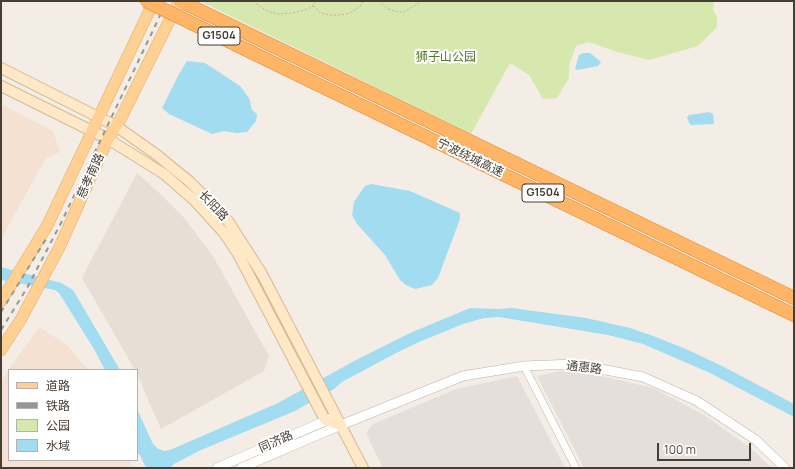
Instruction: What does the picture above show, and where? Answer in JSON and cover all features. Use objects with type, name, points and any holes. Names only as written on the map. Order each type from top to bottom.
[{"type":"highway","name":"宁波绕城高速","points":[[146,1],[794,315]]},
{"type":"highway","name":"宁波绕城高速","points":[[180,1],[794,298]]},
{"type":"main road","name":"慈孝南路","points":[[1,300],[46,226],[154,1]]},
{"type":"main road","name":"慈孝南路","points":[[1,350],[21,320],[59,248],[108,139],[180,1]]},
{"type":"main road","name":"长阳路","points":[[1,68],[116,126],[158,155],[190,182],[228,221],[262,274],[364,468]]},
{"type":"main road","name":"长阳路","points":[[1,86],[91,132],[108,139],[164,174],[194,200],[224,233],[238,254],[326,420]]},
{"type":"main road","points":[[326,420],[339,421]]},
{"type":"street","name":"通惠路","points":[[339,421],[463,376],[524,366],[574,364],[643,377],[697,401],[756,440],[785,468]]},
{"type":"street","points":[[524,366],[576,468]]},
{"type":"street","name":"同济路","points":[[217,468],[326,420]]},
{"type":"street","name":"同济路","points":[[241,468],[339,421]]},
{"type":"path","points":[[253,1],[273,13],[292,13],[305,10],[313,6],[316,1]]},
{"type":"path","points":[[313,6],[321,12],[329,15],[342,15],[350,13],[361,6],[363,1]]},
{"type":"path","points":[[379,1],[388,9],[398,12],[404,12],[422,1]]},
{"type":"shaded area","points":[[1,104],[53,131],[60,152],[46,158],[1,239]]},
{"type":"shaded area","points":[[137,173],[186,220],[214,258],[269,356],[264,371],[161,429],[138,376],[138,369],[134,369],[82,278]]},
{"type":"shaded area","points":[[39,327],[67,345],[87,369],[9,369]]},
{"type":"shaded area","points":[[571,369],[653,388],[704,415],[748,446],[772,468],[584,468],[537,376]]},
{"type":"shaded area","points":[[8,371],[8,461],[130,461],[133,468],[1,468],[1,381]]},
{"type":"shaded area","points":[[517,376],[565,468],[383,468],[366,433],[373,424],[456,389]]},
{"type":"green space","name":"狮子山公园","points":[[200,1],[714,1],[713,10],[717,17],[717,27],[698,46],[649,60],[614,51],[589,42],[576,46],[569,65],[569,78],[557,98],[543,99],[529,75],[510,63],[471,134]]},
{"type":"water","points":[[583,53],[590,53],[601,62],[598,66],[577,70],[575,69],[579,55]]},
{"type":"water","points":[[187,61],[205,63],[240,86],[249,98],[252,110],[257,114],[256,121],[247,132],[237,133],[224,131],[212,134],[169,114],[162,108]]},
{"type":"water","points":[[709,112],[713,114],[714,124],[691,125],[689,123],[687,117],[689,115]]},
{"type":"water","points":[[371,184],[410,191],[460,213],[460,219],[438,278],[432,285],[415,289],[406,285],[400,280],[385,255],[357,224],[352,215],[354,202],[365,186]]},
{"type":"water","points":[[1,267],[61,283],[73,290],[119,369],[104,369],[94,349],[59,293],[55,290],[1,280]]},
{"type":"water","points":[[470,308],[512,308],[586,318],[630,328],[656,337],[724,367],[794,404],[794,417],[710,373],[643,344],[608,335],[499,317],[484,318],[463,324],[419,342],[342,382],[334,389],[295,411],[201,450],[174,464],[170,468],[146,468],[138,454],[138,411],[153,444],[158,449],[165,451],[170,450],[278,403],[356,360],[410,333]]},
{"type":"railway","points":[[1,330],[27,288],[61,223],[167,1]]},
{"type":"railway","points":[[1,312],[46,239]]}]
